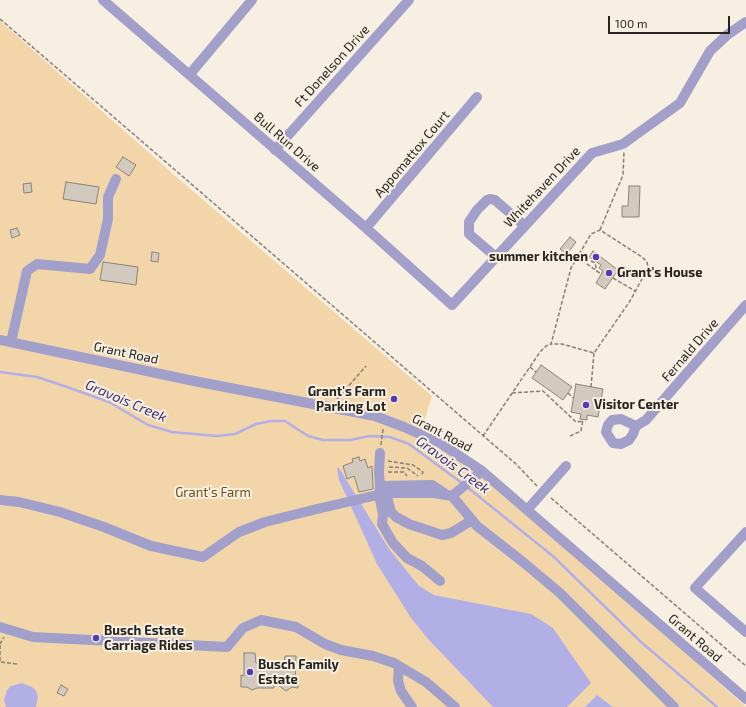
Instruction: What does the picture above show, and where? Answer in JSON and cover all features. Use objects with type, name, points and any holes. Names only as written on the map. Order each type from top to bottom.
[{"type":"street","name":"Bull Run Drive","points":[[103,0],[190,74],[452,305]]},
{"type":"street","points":[[190,74],[252,0]]},
{"type":"street","name":"Ft Donelson Drive","points":[[275,150],[409,0]]},
{"type":"street","name":"Whitehaven Drive","points":[[452,305],[592,153],[622,144],[680,104],[710,51],[746,22]]},
{"type":"street","name":"Appomattox Court","points":[[366,228],[477,98]]},
{"type":"street","points":[[11,342],[28,271],[37,264],[90,269],[100,254],[108,219],[108,197],[116,179]]},
{"type":"street","points":[[496,257],[469,234],[469,222],[477,210],[487,200],[495,200],[525,226]]},
{"type":"street","name":"Fernald Drive","points":[[636,426],[646,420],[746,305]]},
{"type":"street","name":"Grant Road","points":[[0,340],[197,382],[375,416],[440,443],[482,471],[746,699]]},
{"type":"street","points":[[380,457],[379,472],[382,491],[382,524],[392,543],[407,558],[422,566],[440,582]]},
{"type":"street","points":[[527,510],[566,466]]},
{"type":"street","points":[[0,500],[19,502],[60,512],[104,526],[151,546],[203,557],[240,532],[265,522],[364,499],[382,491],[453,494],[482,471]]},
{"type":"street","points":[[382,491],[396,517],[410,524],[442,535],[451,533],[472,520]]},
{"type":"street","points":[[453,494],[477,526],[560,593],[674,707]]},
{"type":"street","points":[[746,532],[695,588],[746,632]]},
{"type":"street","points":[[0,627],[33,637],[227,646],[243,628],[261,620],[296,627],[324,644],[341,650],[373,656],[399,666],[426,682],[455,707]]},
{"type":"street","points":[[399,666],[398,681],[401,691],[412,707]]},
{"type":"path","points":[[0,18],[516,464],[540,488]]},
{"type":"path","points":[[551,344],[571,268],[591,234],[600,230],[623,175],[625,154],[622,144]]},
{"type":"path","points":[[591,387],[594,352],[598,344],[630,302],[648,268],[647,262],[642,257],[600,230]]},
{"type":"path","points":[[577,256],[601,274]]},
{"type":"path","points":[[591,261],[595,263],[597,272]]},
{"type":"path","points":[[614,278],[635,291]]},
{"type":"path","points":[[483,436],[540,352],[546,346],[551,344],[562,344],[594,352]]},
{"type":"path","points":[[343,402],[336,401],[366,366]]},
{"type":"path","points":[[530,367],[536,372]]},
{"type":"path","points":[[512,393],[543,390],[576,422],[583,420],[581,431],[570,436]]},
{"type":"path","points":[[568,393],[573,398]]},
{"type":"path","points":[[383,427],[380,457],[413,465],[423,472],[422,475],[418,476],[407,468],[390,467],[387,469],[388,473],[404,472],[407,476]]},
{"type":"path","points":[[549,496],[746,666]]},
{"type":"path","points":[[0,645],[0,662],[17,664]]},
{"type":"green space","name":"Grant's Farm","points":[[0,21],[173,174],[432,396],[419,438],[469,466],[635,608],[746,707],[0,707]]},
{"type":"water","points":[[337,468],[339,468],[389,549],[419,586],[434,595],[531,614],[553,628],[591,683],[567,707],[493,707],[429,640],[411,618],[377,564],[339,480]]},
{"type":"water","points":[[22,683],[32,687],[36,691],[38,697],[36,707],[6,707],[4,700],[7,690],[11,686]]},
{"type":"water","points":[[597,695],[613,707],[585,707]]},
{"type":"building","points":[[123,157],[136,165],[129,176],[116,167]]},
{"type":"building","points":[[66,182],[99,187],[96,204],[63,199]]},
{"type":"building","points":[[31,183],[32,192],[24,193],[23,184]]},
{"type":"building","points":[[629,186],[640,186],[639,217],[622,217],[622,206],[628,206]]},
{"type":"building","points":[[17,228],[20,235],[12,238],[10,230]]},
{"type":"building","points":[[570,237],[576,242],[567,254],[560,249]]},
{"type":"building","name":"Grant's House","points":[[593,251],[618,270],[605,289],[596,283],[603,271],[599,268],[601,265],[589,257]]},
{"type":"building","points":[[152,252],[159,253],[158,262],[151,261]]},
{"type":"building","points":[[103,262],[138,267],[136,285],[100,280]]},
{"type":"building","points":[[541,365],[572,387],[563,400],[532,378]]},
{"type":"building","name":"Visitor Center","points":[[576,384],[603,389],[598,417],[587,415],[587,420],[580,419],[581,414],[571,412]]},
{"type":"building","points":[[359,457],[360,461],[365,459],[368,468],[372,466],[373,489],[359,492],[354,476],[347,479],[343,466],[353,462],[352,459]]},
{"type":"building","name":"Busch Family Estate","points":[[244,653],[255,653],[256,663],[284,663],[285,656],[296,656],[295,677],[298,677],[298,688],[292,687],[286,691],[274,682],[274,688],[257,688],[252,690],[247,687],[241,687],[241,675],[244,676]]},
{"type":"building","points":[[61,685],[68,689],[64,696],[57,693]]},
{"type":"waterway","name":"Gravois Creek","points":[[0,372],[37,377],[67,387],[109,402],[148,425],[172,432],[217,436],[235,434],[256,424],[271,421],[285,421],[308,436],[323,440],[350,440],[370,436],[390,437],[409,444],[463,484]]},
{"type":"waterway","name":"Gravois Creek","points":[[467,487],[554,557],[641,642],[717,707]]},
{"type":"place","name":"summer kitchen","points":[[596,257]]},
{"type":"place","name":"Grant's House","points":[[609,273]]},
{"type":"place","name":"Grant's Farm Parking Lot","points":[[394,399]]},
{"type":"place","name":"Visitor Center","points":[[586,405]]},
{"type":"place","name":"Busch Estate Carriage Rides","points":[[96,638]]},
{"type":"place","name":"Busch Family Estate","points":[[250,672]]}]
